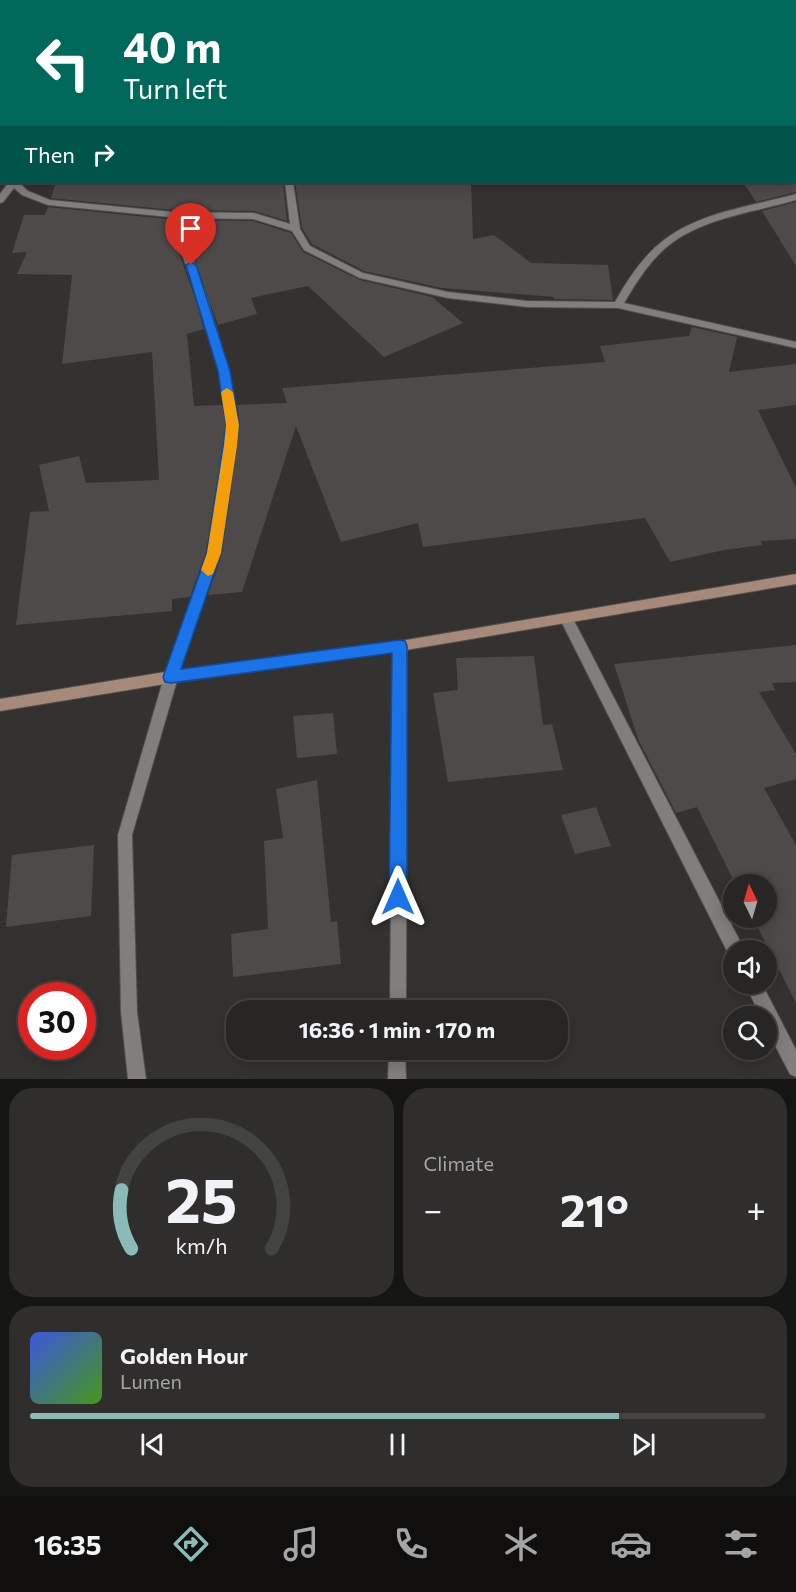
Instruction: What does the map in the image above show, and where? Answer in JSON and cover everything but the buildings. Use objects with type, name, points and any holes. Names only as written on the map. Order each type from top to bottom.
[{"type":"street","points":[[0,200],[13,183]]},
{"type":"street","points":[[15,183],[26,193],[48,202],[173,215],[254,216],[295,229]]},
{"type":"street","points":[[289,183],[295,229],[307,248],[360,275],[448,295],[527,304],[618,305],[796,345]]},
{"type":"street","points":[[618,305],[632,281],[671,239],[720,216],[796,197]]},
{"type":"street","points":[[137,1079],[129,1012],[125,835],[171,677],[214,553],[232,425],[224,371],[206,310],[173,215]]},
{"type":"street","points":[[0,705],[171,677],[400,646],[796,579]]},
{"type":"street","points":[[567,619],[730,940]]},
{"type":"street","points":[[398,1000],[400,646]]},
{"type":"street","points":[[758,994],[796,1068]]},
{"type":"street","points":[[397,1060],[397,1079]]},
{"type":"slow traffic","points":[[208,570],[214,553],[228,467],[232,425],[227,392]]},
{"type":"route","points":[[191,265],[224,371],[232,425],[228,467],[214,553],[171,677],[400,646],[398,897]]}]
